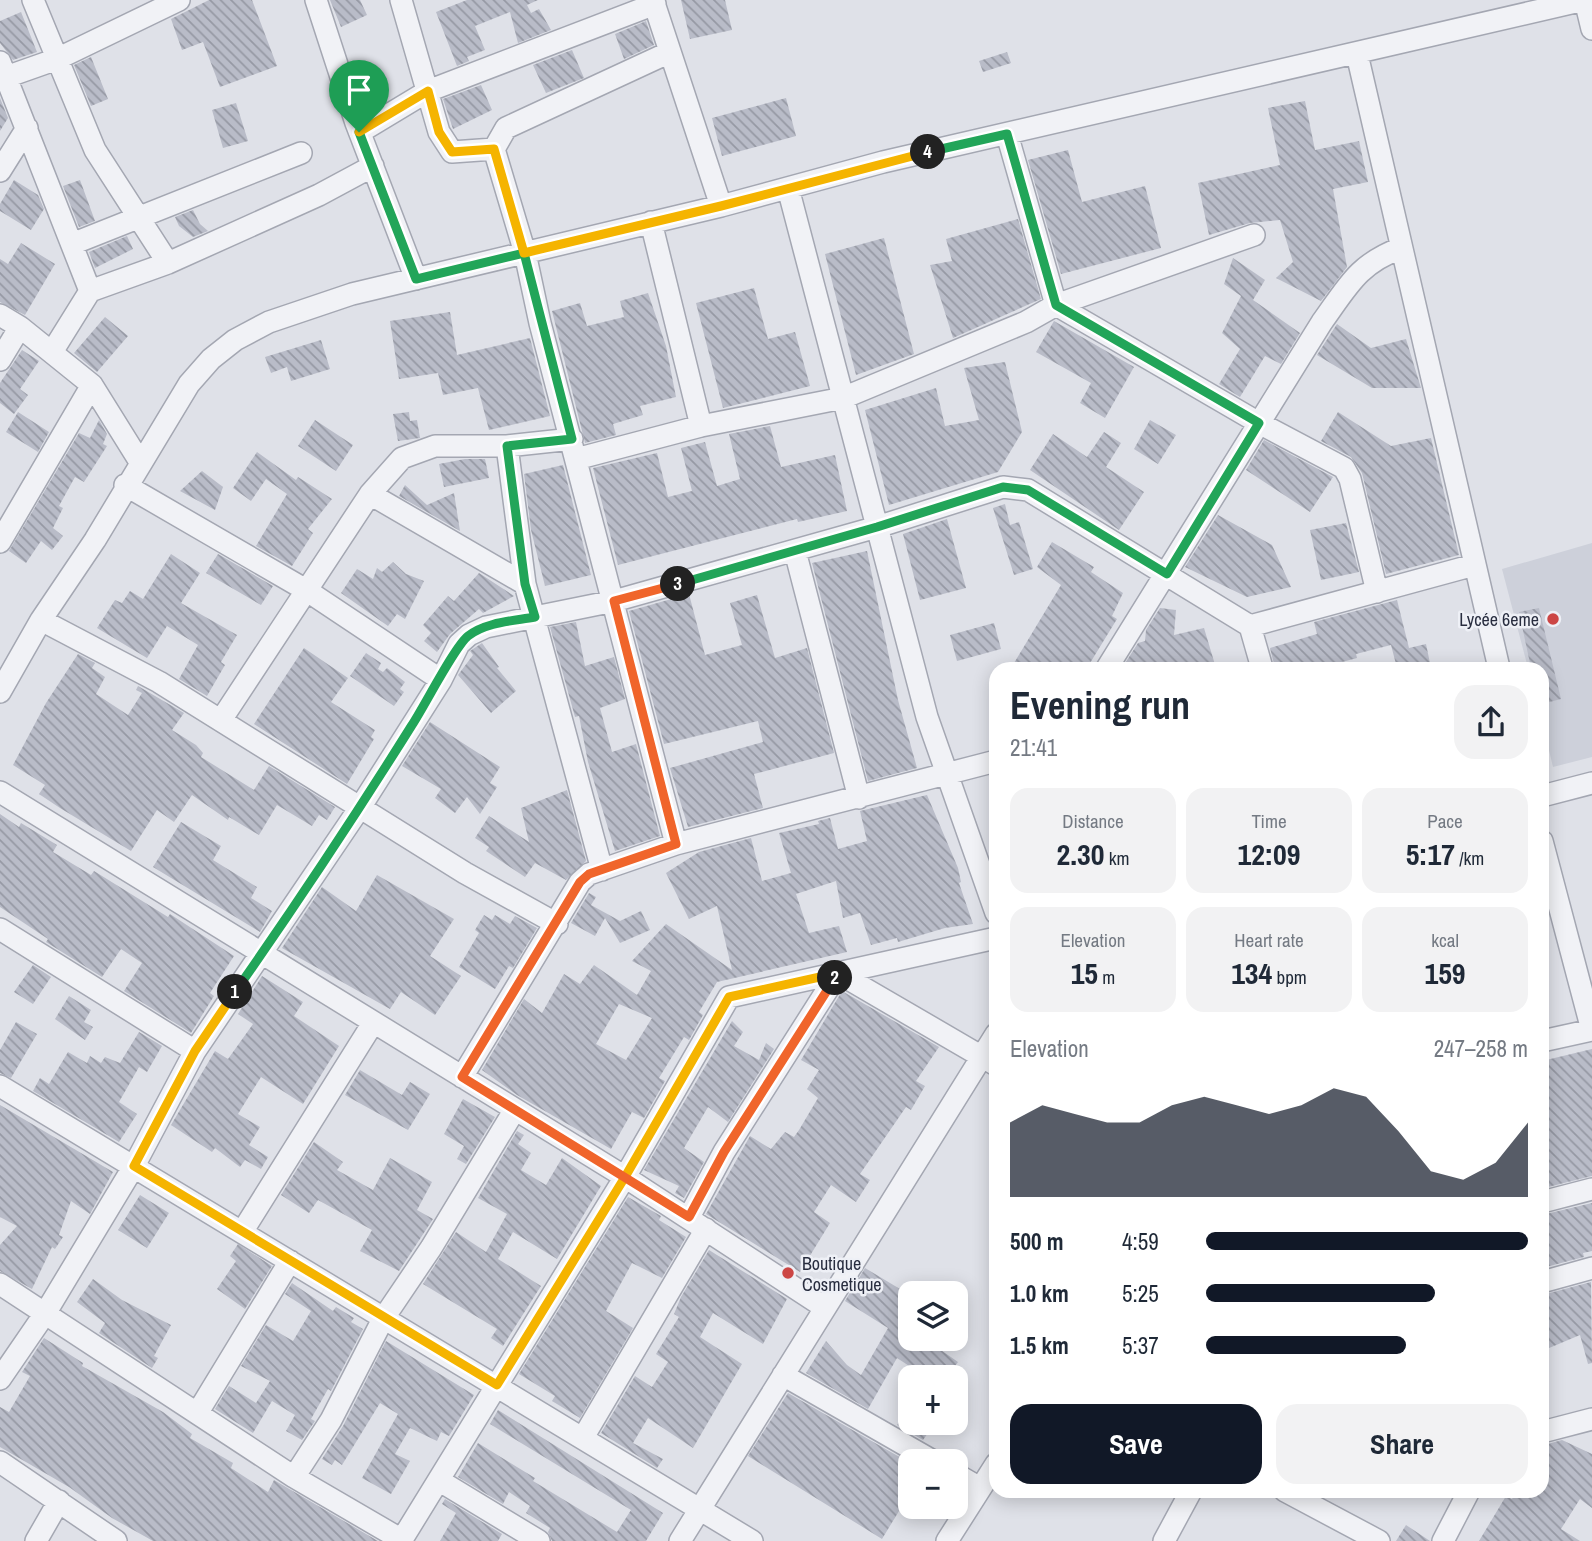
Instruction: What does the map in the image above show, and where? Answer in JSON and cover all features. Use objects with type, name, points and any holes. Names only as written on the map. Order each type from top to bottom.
[{"type":"street","points":[[33,0],[95,150],[168,263]]},
{"type":"street","points":[[90,291],[3,70],[57,58],[178,0]]},
{"type":"street","points":[[316,0],[359,132],[416,279]]},
{"type":"street","points":[[401,0],[439,132],[452,152],[494,149]]},
{"type":"street","points":[[0,692],[41,620],[95,540],[125,485],[189,384],[211,359],[235,340],[304,308],[1007,134],[1585,0],[1592,29]]},
{"type":"street","points":[[359,132],[428,91],[654,2],[721,206]]},
{"type":"street","points":[[670,52],[506,128],[494,149],[524,253],[676,844]]},
{"type":"street","points":[[1357,54],[1498,662]]},
{"type":"street","points":[[0,172],[27,128]]},
{"type":"street","points":[[1007,134],[1056,305],[1259,423],[1344,468],[1350,479],[1377,592]]},
{"type":"street","points":[[72,244],[301,153]]},
{"type":"street","points":[[52,352],[90,291],[168,263],[319,195],[373,166]]},
{"type":"street","points":[[789,188],[927,717],[989,894]]},
{"type":"street","points":[[651,222],[701,426]]},
{"type":"street","points":[[221,720],[370,494],[402,458],[435,446],[574,449],[843,398],[1026,322],[1056,305],[1254,235]]},
{"type":"street","points":[[1111,662],[1322,322],[1361,269],[1376,257],[1401,248]]},
{"type":"street","points":[[0,315],[20,327],[92,385],[140,462]]},
{"type":"street","points":[[0,360],[20,327]]},
{"type":"street","points":[[0,542],[92,385]]},
{"type":"street","points":[[507,446],[525,584],[602,870]]},
{"type":"street","points":[[125,485],[306,590],[441,680]]},
{"type":"street","points":[[0,1379],[46,1311],[134,1166],[195,1051],[361,806],[441,680],[459,644],[469,635],[486,627],[614,601],[877,527],[1003,487],[1016,487],[1028,490],[1250,626],[1260,662]]},
{"type":"street","points":[[370,494],[525,584]]},
{"type":"street","points":[[795,551],[859,798]]},
{"type":"street","points":[[1250,626],[1474,565]]},
{"type":"street","points":[[41,620],[159,681],[466,873],[557,924]]},
{"type":"street","points":[[462,1077],[580,882],[589,874],[676,844],[989,763]]},
{"type":"street","points":[[1549,794],[1592,783]]},
{"type":"street","points":[[0,792],[625,1177],[824,1307]]},
{"type":"street","points":[[1549,867],[1592,1030],[1549,1039]]},
{"type":"street","points":[[0,929],[195,1051]]},
{"type":"street","points":[[0,1284],[46,1311],[294,1477],[401,1541],[625,1177],[729,997],[989,940]]},
{"type":"street","points":[[680,1541],[824,1307],[988,1061],[838,973]]},
{"type":"street","points":[[584,1436],[697,1223],[724,1152],[838,973]]},
{"type":"street","points":[[242,1232],[373,1023]]},
{"type":"street","points":[[0,1086],[383,1319],[584,1436],[752,1541]]},
{"type":"street","points":[[294,1477],[331,1420],[383,1319],[431,1248],[514,1111]]},
{"type":"street","points":[[1549,1200],[1592,1189]]},
{"type":"street","points":[[198,1412],[290,1261]]},
{"type":"street","points":[[1549,1280],[1592,1268]]},
{"type":"street","points":[[783,1375],[912,1449]]},
{"type":"street","points":[[1549,1430],[1592,1419]]},
{"type":"street","points":[[0,1462],[116,1541]]},
{"type":"street","points":[[947,1541],[989,1474]]},
{"type":"street","points":[[440,1481],[539,1541]]},
{"type":"street","points":[[968,1481],[980,1488]]},
{"type":"street","points":[[1164,1541],[1187,1498]]},
{"type":"street","points":[[1298,1498],[1378,1541]]},
{"type":"street","points":[[1443,1541],[1465,1498]]},
{"type":"street","points":[[36,1541],[59,1501]]},
{"type":"shaded area","name":"Lycée 6eme","points":[[1592,543],[1592,757],[1553,767],[1549,750],[1549,662],[1526,662],[1502,569]]},
{"type":"building","points":[[209,0],[252,0],[277,66],[220,87],[203,42],[182,50],[171,19]]},
{"type":"building","points":[[330,0],[360,0],[367,15],[341,27]]},
{"type":"building","points":[[467,0],[538,0],[527,5],[531,13],[539,9],[551,30],[518,43],[510,12],[475,26],[485,50],[467,57],[469,61],[457,66],[436,12]]},
{"type":"building","points":[[681,0],[725,0],[732,30],[690,39]]},
{"type":"building","points":[[21,12],[37,52],[13,60],[0,43],[0,21]]},
{"type":"building","points":[[646,21],[654,45],[624,59],[615,34]]},
{"type":"building","points":[[572,50],[584,78],[546,93],[533,65]]},
{"type":"building","points":[[1007,52],[1011,63],[983,72],[979,61]]},
{"type":"building","points":[[91,57],[108,99],[91,106],[74,65]]},
{"type":"building","points":[[481,85],[492,110],[453,129],[443,99]]},
{"type":"building","points":[[0,98],[8,118],[0,131]]},
{"type":"building","points":[[786,98],[796,136],[722,156],[712,118]]},
{"type":"building","points":[[1305,101],[1315,150],[1359,141],[1368,182],[1333,189],[1347,267],[1321,301],[1276,278],[1293,262],[1280,220],[1250,223],[1209,235],[1198,183],[1280,165],[1268,108]]},
{"type":"building","points":[[236,103],[248,141],[223,148],[212,110]]},
{"type":"building","points":[[1068,150],[1082,202],[1145,186],[1161,248],[1061,274],[1028,160]]},
{"type":"building","points":[[14,180],[38,195],[44,209],[31,230],[0,211],[0,204]]},
{"type":"building","points":[[80,180],[95,221],[79,227],[63,186]]},
{"type":"building","points":[[193,210],[200,224],[208,231],[193,237],[179,226],[175,217]]},
{"type":"building","points":[[1018,219],[1041,299],[953,338],[930,265],[952,261],[946,239]]},
{"type":"building","points":[[127,236],[133,249],[95,268],[89,252]]},
{"type":"building","points":[[884,238],[914,354],[856,375],[825,254]]},
{"type":"building","points":[[21,243],[55,264],[25,315],[0,302],[0,259],[8,264]]},
{"type":"building","points":[[1233,258],[1265,280],[1253,300],[1300,333],[1281,364],[1265,356],[1240,397],[1219,384],[1240,349],[1222,333],[1241,296],[1224,284]]},
{"type":"building","points":[[754,288],[768,339],[795,332],[810,386],[723,408],[696,303]]},
{"type":"building","points":[[648,293],[666,346],[676,397],[640,406],[643,415],[613,424],[616,435],[585,443],[552,311],[580,303],[587,326],[624,317],[620,301]]},
{"type":"building","points":[[450,312],[457,355],[530,338],[550,416],[489,430],[478,388],[443,395],[438,373],[399,379],[390,321]]},
{"type":"building","points":[[105,317],[128,336],[97,372],[74,353]]},
{"type":"building","points":[[1054,321],[1134,367],[1105,418],[1080,403],[1091,383],[1036,352]]},
{"type":"building","points":[[1337,324],[1371,348],[1406,339],[1421,388],[1372,388],[1317,355]]},
{"type":"building","points":[[321,340],[330,369],[291,381],[287,367],[271,373],[265,357]]},
{"type":"building","points":[[22,350],[39,361],[20,389],[28,395],[14,414],[0,403],[0,383]]},
{"type":"building","points":[[1005,362],[1022,432],[998,472],[889,505],[865,410],[936,388],[945,426],[979,420],[964,368]]},
{"type":"building","points":[[18,412],[49,432],[38,452],[6,432]]},
{"type":"building","points":[[409,412],[410,421],[417,420],[420,438],[398,441],[393,414]]},
{"type":"building","points":[[1338,412],[1391,446],[1431,438],[1459,555],[1386,574],[1362,473],[1351,457],[1321,441]]},
{"type":"building","points":[[99,420],[107,434],[103,444],[107,446],[84,482],[75,477],[59,506],[63,508],[53,528],[63,536],[52,550],[41,541],[26,563],[9,551],[79,433],[90,438]]},
{"type":"building","points":[[315,420],[353,445],[336,471],[298,446]]},
{"type":"building","points":[[1150,420],[1176,435],[1158,464],[1134,449]]},
{"type":"building","points":[[770,426],[781,467],[835,455],[847,511],[798,522],[797,519],[618,565],[593,468],[657,453],[668,497],[692,491],[681,448],[705,442],[717,486],[740,479],[729,434]]},
{"type":"building","points":[[1104,432],[1121,443],[1106,467],[1144,492],[1119,530],[1030,470],[1053,434],[1087,457]]},
{"type":"building","points":[[1264,440],[1333,477],[1310,512],[1246,470]]},
{"type":"building","points":[[257,452],[296,480],[298,477],[332,499],[308,529],[313,533],[292,566],[256,546],[287,494],[266,479],[251,501],[233,488]]},
{"type":"building","points":[[465,459],[485,459],[489,478],[444,487],[439,464]]},
{"type":"building","points":[[563,465],[591,575],[545,586],[531,530],[524,474]]},
{"type":"building","points":[[202,471],[223,487],[215,510],[180,491]]},
{"type":"building","points":[[405,485],[427,505],[454,493],[460,531],[399,496]]},
{"type":"building","points":[[1005,504],[1010,525],[1019,522],[1033,569],[1014,575],[993,508]]},
{"type":"building","points":[[1218,515],[1272,545],[1291,587],[1247,597],[1185,567]]},
{"type":"building","points":[[947,519],[966,588],[920,600],[903,534]]},
{"type":"building","points":[[1346,523],[1359,572],[1321,580],[1310,530]]},
{"type":"building","points":[[1052,542],[1094,567],[1091,572],[1123,593],[1112,616],[1117,619],[1091,662],[1015,662],[1061,585],[1037,567]]},
{"type":"building","points":[[867,551],[898,700],[917,768],[868,781],[812,563]]},
{"type":"building","points":[[171,554],[200,573],[181,603],[237,635],[221,662],[225,665],[207,696],[179,679],[198,645],[167,626],[147,658],[97,628],[115,600],[122,603],[130,591],[143,599]]},
{"type":"building","points":[[218,554],[273,586],[261,605],[206,573]]},
{"type":"building","points":[[393,562],[406,574],[424,581],[405,619],[397,614],[388,626],[341,593],[357,569],[373,579],[377,568],[382,572]]},
{"type":"building","points":[[479,573],[514,596],[483,613],[479,609],[450,634],[437,652],[424,641],[431,633],[423,625],[448,596],[454,601]]},
{"type":"building","points":[[689,594],[705,655],[742,645],[730,603],[757,595],[775,658],[807,648],[834,753],[754,774],[763,808],[688,827],[670,768],[763,742],[758,721],[664,744],[629,611]]},
{"type":"building","points":[[1397,600],[1409,648],[1426,644],[1430,662],[1395,662],[1391,645],[1356,654],[1357,658],[1342,662],[1274,662],[1270,648],[1317,634],[1314,622]]},
{"type":"building","points":[[1160,608],[1176,610],[1174,635],[1204,628],[1214,662],[1126,662],[1138,643],[1145,641],[1146,630]]},
{"type":"building","points":[[1539,608],[1561,699],[1549,702],[1549,662],[1530,662],[1519,612]]},
{"type":"building","points":[[576,622],[585,666],[614,657],[625,699],[600,708],[612,752],[636,744],[660,836],[615,851],[588,762],[579,716],[575,717],[550,627]]},
{"type":"building","points":[[994,623],[1001,649],[957,661],[950,635]]},
{"type":"building","points":[[482,643],[499,667],[497,668],[516,691],[491,713],[458,675],[473,655],[470,651]]},
{"type":"building","points":[[304,648],[348,678],[331,702],[375,730],[371,737],[374,739],[347,784],[254,724]]},
{"type":"building","points":[[366,653],[381,663],[378,669],[383,672],[387,668],[405,682],[400,689],[404,692],[394,706],[350,676]]},
{"type":"building","points":[[78,654],[95,663],[92,668],[105,677],[96,694],[128,715],[142,693],[136,690],[138,686],[184,713],[172,730],[196,745],[203,753],[201,757],[254,790],[269,766],[335,807],[327,820],[319,815],[312,826],[277,805],[259,835],[229,817],[228,820],[192,795],[174,822],[157,810],[131,851],[39,794],[45,785],[13,765],[46,703]]},
{"type":"building","points":[[430,722],[500,767],[490,783],[497,787],[480,814],[467,797],[455,813],[435,798],[441,789],[402,766]]},
{"type":"building","points":[[567,790],[586,861],[566,880],[535,863],[525,877],[486,851],[489,847],[475,838],[489,816],[529,842],[521,808]]},
{"type":"building","points":[[927,795],[958,868],[959,883],[973,924],[945,928],[898,942],[897,938],[871,945],[860,913],[843,918],[836,881],[796,894],[809,933],[839,926],[847,952],[717,982],[699,1012],[703,1015],[689,1040],[684,1037],[659,1078],[665,1081],[644,1118],[632,1112],[611,1149],[517,1095],[482,1070],[524,999],[542,1013],[564,974],[580,984],[594,965],[637,995],[651,971],[632,961],[666,924],[732,970],[717,906],[689,919],[666,873],[699,852],[751,838],[762,881],[791,873],[779,833],[819,824],[818,821],[830,818],[838,849],[867,841],[860,811]],"holes":[[[619,1004],[652,1018],[626,1060],[596,1044]]]},
{"type":"building","points":[[0,814],[19,827],[21,823],[57,845],[53,852],[91,875],[94,871],[168,917],[170,914],[234,956],[210,993],[214,996],[191,1033],[124,991],[142,963],[121,949],[102,977],[46,942],[48,939],[0,907]]},
{"type":"building","points":[[181,822],[221,846],[213,860],[257,887],[251,898],[272,911],[260,932],[153,867]]},
{"type":"building","points":[[377,875],[454,919],[430,956],[461,976],[435,1015],[401,992],[390,1009],[282,948],[322,887],[356,911]]},
{"type":"building","points":[[589,893],[596,897],[591,905],[620,921],[641,911],[650,930],[620,943],[605,918],[595,936],[571,923]]},
{"type":"building","points":[[484,915],[492,920],[495,915],[510,924],[515,916],[537,928],[513,968],[509,966],[495,989],[459,967],[479,933],[475,930]]},
{"type":"building","points":[[33,965],[51,977],[33,1004],[14,992]]},
{"type":"building","points":[[262,976],[303,1002],[294,1016],[339,1046],[303,1104],[261,1077],[238,1114],[260,1127],[249,1145],[268,1157],[261,1169],[245,1160],[240,1167],[215,1148],[212,1152],[171,1125],[215,1051],[228,1059],[253,1024],[238,1014]]},
{"type":"building","points":[[842,991],[939,1047],[916,1081],[925,1086],[911,1110],[906,1107],[860,1174],[870,1180],[856,1202],[831,1185],[814,1212],[830,1223],[800,1272],[706,1214],[750,1136],[771,1149],[785,1132],[794,1137],[799,1130],[818,1098],[807,1089],[819,1070],[801,1060]]},
{"type":"building","points":[[69,996],[91,1010],[84,1022],[93,1027],[85,1040],[55,1019]]},
{"type":"building","points":[[732,1021],[743,1032],[734,1046],[759,1060],[766,1043],[774,1049],[728,1122],[708,1107],[684,1148],[704,1162],[684,1198],[675,1193],[679,1186],[644,1170]]},
{"type":"building","points":[[16,1022],[37,1034],[11,1078],[0,1073],[0,1050]]},
{"type":"building","points":[[139,1032],[162,1046],[147,1072],[139,1067],[119,1102],[137,1114],[119,1142],[33,1091],[40,1078],[49,1084],[68,1052],[87,1063],[90,1056],[101,1063],[105,1057],[120,1063]]},
{"type":"building","points":[[1592,1049],[1592,1176],[1549,1187],[1549,1059]]},
{"type":"building","points":[[360,1070],[402,1095],[410,1082],[430,1094],[408,1130],[345,1095]]},
{"type":"building","points":[[463,1099],[495,1117],[466,1164],[457,1159],[464,1146],[444,1134]]},
{"type":"building","points":[[0,1105],[113,1172],[90,1214],[71,1201],[59,1235],[63,1237],[55,1249],[52,1247],[32,1289],[0,1271],[0,1245],[17,1226],[0,1217]]},
{"type":"building","points":[[517,1131],[524,1135],[518,1144],[531,1153],[521,1170],[546,1185],[562,1158],[601,1186],[557,1259],[513,1232],[498,1259],[541,1286],[503,1346],[491,1338],[497,1329],[423,1284],[456,1232],[486,1252],[507,1214],[478,1198]]},
{"type":"building","points":[[314,1142],[343,1162],[337,1170],[373,1190],[390,1158],[432,1182],[417,1210],[433,1219],[399,1271],[360,1251],[372,1230],[318,1200],[309,1213],[281,1195]]},
{"type":"building","points":[[140,1195],[169,1213],[147,1248],[118,1230]]},
{"type":"building","points":[[628,1197],[661,1216],[659,1220],[686,1237],[662,1278],[632,1263],[606,1311],[633,1328],[580,1418],[552,1401],[555,1396],[519,1374]]},
{"type":"building","points":[[1592,1203],[1592,1251],[1583,1253],[1584,1257],[1549,1266],[1549,1213]]},
{"type":"building","points":[[238,1244],[272,1266],[245,1309],[217,1289],[236,1261],[230,1256]]},
{"type":"building","points":[[709,1250],[787,1299],[763,1344],[713,1313],[700,1337],[742,1364],[693,1448],[648,1418],[633,1443],[663,1459],[657,1468],[601,1433],[635,1376],[652,1387],[668,1362],[656,1354],[679,1317],[674,1314],[681,1297]]},
{"type":"building","points":[[865,1268],[898,1288],[898,1351],[942,1351],[958,1362],[956,1365],[908,1365],[897,1358],[868,1409],[806,1373],[826,1341],[847,1365],[861,1375],[888,1328],[845,1301]]},
{"type":"building","points":[[93,1279],[122,1300],[171,1325],[154,1356],[158,1358],[152,1368],[99,1333],[105,1323],[77,1302]]},
{"type":"building","points":[[1591,1282],[1592,1363],[1588,1364],[1580,1335],[1549,1348],[1549,1293]]},
{"type":"building","points":[[292,1283],[333,1311],[336,1307],[354,1318],[351,1322],[363,1329],[331,1391],[328,1389],[311,1419],[315,1421],[302,1440],[286,1431],[295,1415],[272,1401],[253,1433],[215,1409],[229,1386],[256,1403],[270,1381],[241,1366],[266,1325],[293,1341],[311,1311],[285,1294]]},
{"type":"building","points":[[44,1338],[83,1363],[82,1366],[163,1412],[192,1434],[190,1438],[233,1463],[231,1468],[268,1492],[274,1480],[378,1541],[153,1541],[112,1518],[69,1487],[0,1447],[0,1407],[9,1412],[30,1376],[22,1372]]},
{"type":"building","points":[[386,1341],[474,1395],[449,1436],[441,1432],[437,1441],[410,1428],[395,1454],[410,1461],[391,1494],[362,1478],[398,1414],[380,1403],[342,1465],[335,1460],[332,1465],[322,1459],[343,1426]]},
{"type":"building","points":[[788,1393],[898,1456],[898,1513],[882,1539],[748,1456]]},
{"type":"building","points":[[498,1410],[663,1513],[646,1541],[552,1541],[548,1532],[550,1528],[526,1513],[530,1506],[509,1492],[503,1504],[458,1477],[478,1443],[535,1478],[533,1481],[617,1532],[631,1510],[490,1424]]},
{"type":"building","points":[[1562,1440],[1592,1454],[1592,1508],[1580,1499],[1561,1529],[1580,1541],[1479,1541],[1505,1498],[1549,1498],[1549,1444]]},
{"type":"building","points":[[445,1499],[502,1534],[498,1541],[440,1541],[456,1513],[442,1504]]},
{"type":"building","points":[[1406,1525],[1430,1541],[1396,1541]]},
{"type":"place","name":"Lycée 6eme","points":[[1553,619]]},
{"type":"place","name":"Boutique Cosmetique","points":[[788,1273]]},
{"type":"route","points":[[359,132],[416,279],[524,253],[572,439],[507,446],[525,584],[535,617],[486,627],[469,635],[459,644],[441,680],[361,806],[195,1051],[134,1166],[383,1319],[497,1385],[625,1177],[729,997],[838,973],[724,1152],[689,1217],[625,1177],[514,1111],[462,1077],[580,882],[589,874],[676,844],[614,601],[877,527],[1003,487],[1028,490],[1167,574],[1259,423],[1056,305],[1007,134],[883,162],[721,206],[524,253],[494,149],[452,152],[439,132],[428,91],[359,132]]}]
